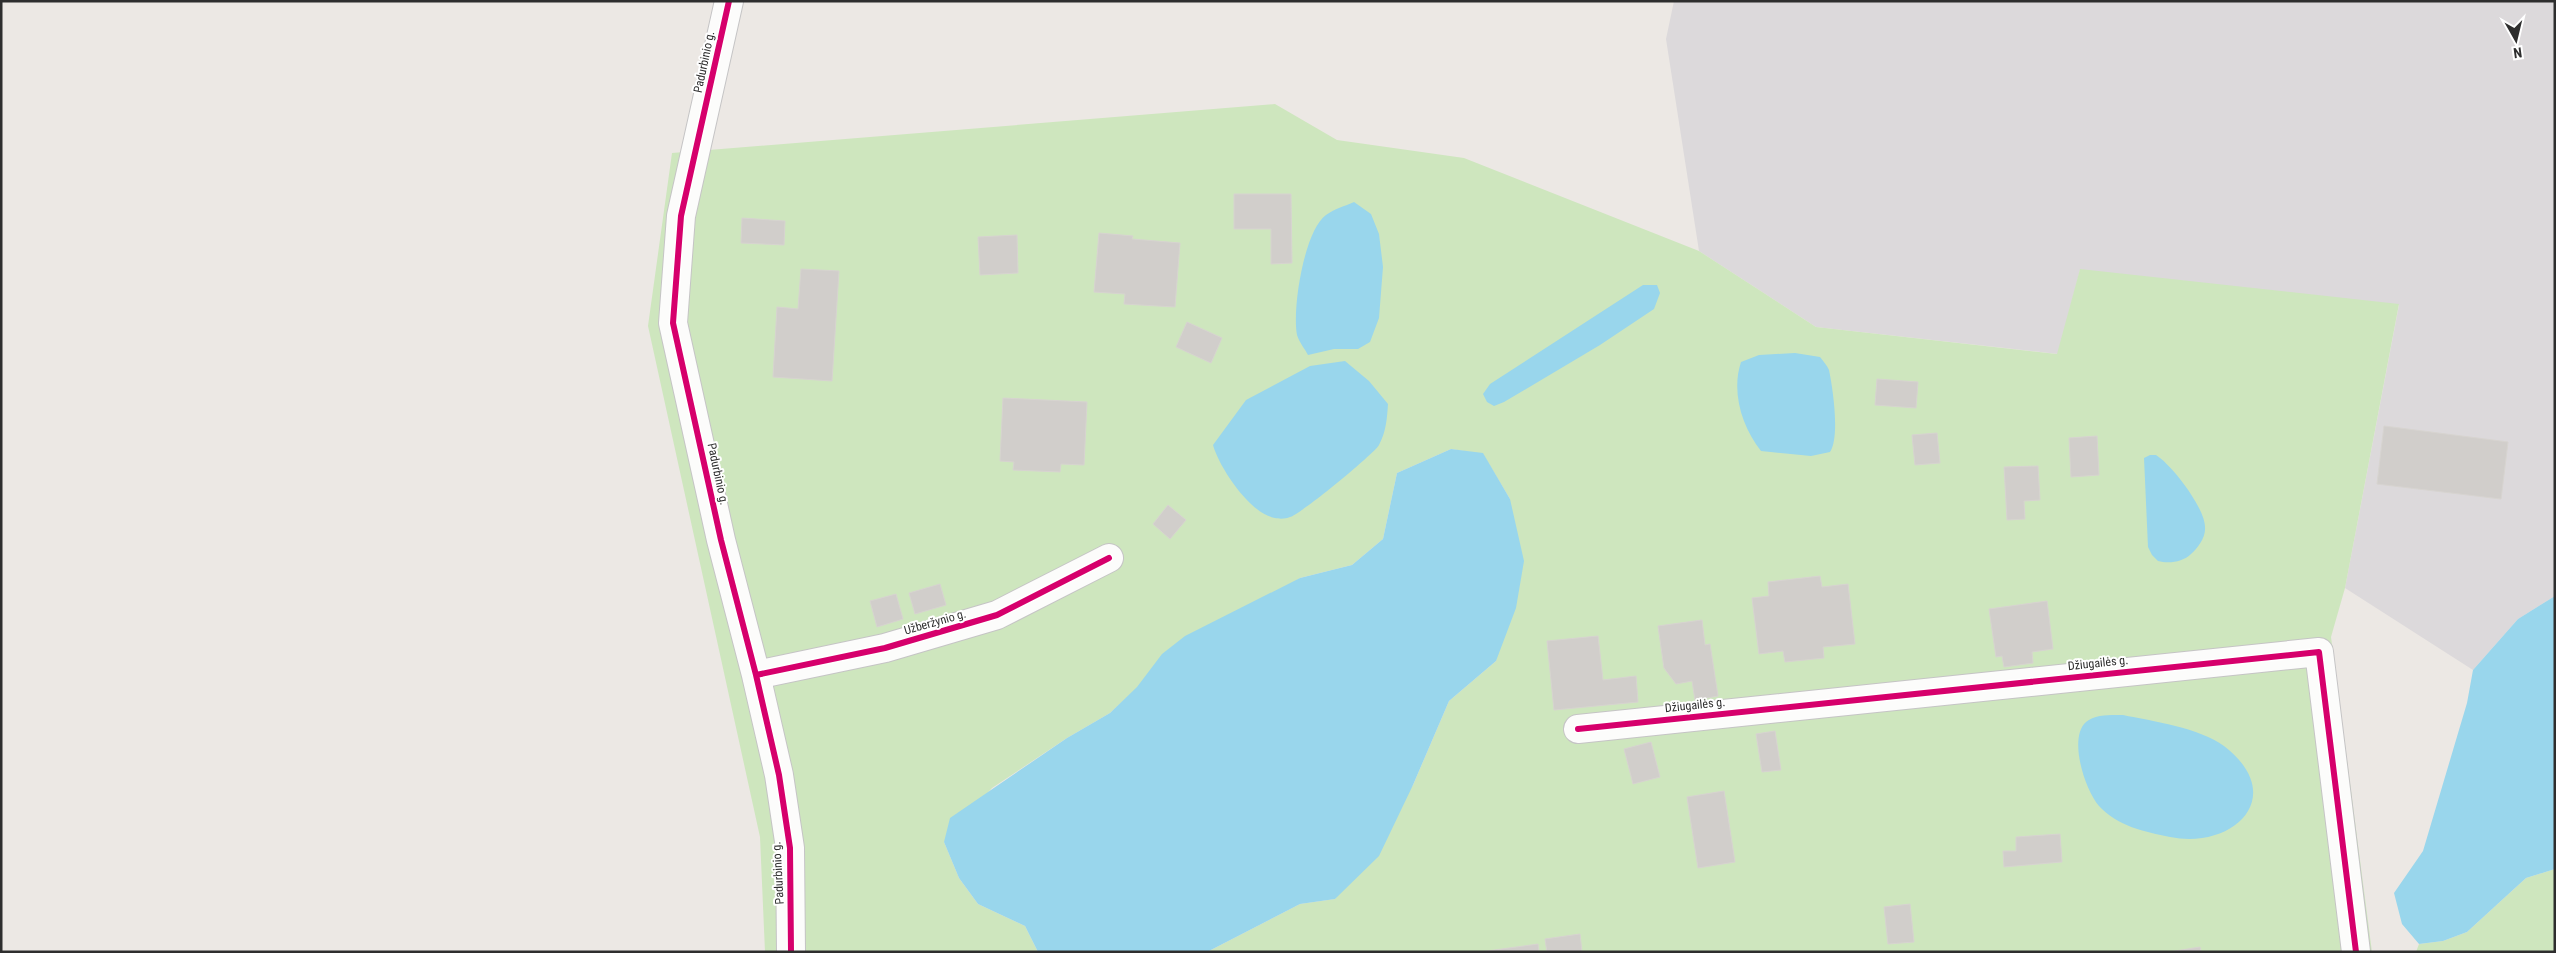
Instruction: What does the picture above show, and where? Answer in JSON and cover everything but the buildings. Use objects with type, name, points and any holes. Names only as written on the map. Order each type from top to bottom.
[{"type":"street","name":"Padurbinio g.","points":[[729,1],[681,216],[673,323],[721,540],[756,675],[778,775],[790,848],[791,952]]},
{"type":"street","name":"Užberžynio g.","points":[[756,675],[885,648],[997,615],[1108,558]]},
{"type":"street","name":"Džiugailės g.","points":[[1578,729],[2319,652],[2356,952]]},
{"type":"shaded area","points":[[1674,1],[2555,1],[2555,596],[2518,619],[2473,670],[2345,588],[2399,305],[2080,270],[2058,354],[1816,327],[1699,251],[1666,39]]},
{"type":"green space","points":[[1275,104],[1337,140],[1464,158],[1699,251],[1816,327],[2057,354],[2080,269],[2399,304],[2345,588],[2331,637],[2372,952],[1207,952],[1300,904],[1335,899],[1413,785],[1449,701],[1496,661],[1510,499],[1483,454],[1451,449],[1397,473],[1383,539],[1352,565],[1300,578],[1137,688],[1110,713],[1067,738],[992,788],[944,842],[959,878],[978,904],[1025,926],[1038,952],[765,952],[760,837],[648,326],[672,153]]},
{"type":"green space","points":[[2555,869],[2555,952],[2416,952],[2419,944],[2443,941],[2467,932],[2526,878]]},
{"type":"water","points":[[1354,202],[1371,214],[1379,234],[1383,267],[1379,318],[1370,342],[1358,349],[1334,349],[1308,355],[1298,338],[1296,323],[1298,290],[1306,253],[1311,237],[1318,224],[1326,215]]},
{"type":"water","points":[[1643,285],[1657,285],[1660,293],[1654,309],[1600,345],[1504,402],[1494,406],[1487,402],[1483,394],[1490,384]]},
{"type":"water","points":[[1795,353],[1820,357],[1829,370],[1834,400],[1835,424],[1835,436],[1830,452],[1811,456],[1761,451],[1748,431],[1740,409],[1737,385],[1741,362],[1759,355]]},
{"type":"water","points":[[1345,361],[1369,381],[1388,404],[1385,430],[1379,445],[1336,484],[1296,514],[1282,519],[1265,515],[1246,499],[1237,488],[1222,465],[1213,445],[1246,400],[1310,366]]},
{"type":"water","points":[[1451,449],[1483,453],[1510,499],[1524,561],[1516,608],[1496,661],[1449,701],[1413,785],[1379,856],[1335,899],[1300,904],[1207,952],[1038,952],[1025,926],[978,904],[959,878],[944,842],[950,818],[1067,738],[1110,713],[1137,687],[1162,654],[1185,636],[1300,578],[1352,565],[1383,539],[1397,473]]},
{"type":"water","points":[[2156,455],[2163,460],[2179,477],[2200,509],[2204,519],[2205,531],[2201,542],[2188,557],[2180,561],[2158,561],[2148,547],[2144,458]]},
{"type":"water","points":[[2555,596],[2555,869],[2526,878],[2467,932],[2443,941],[2419,944],[2402,924],[2394,893],[2423,851],[2467,703],[2473,670],[2518,619]]},
{"type":"water","points":[[2123,715],[2189,730],[2202,734],[2224,746],[2243,765],[2252,783],[2252,800],[2245,815],[2232,827],[2215,835],[2193,839],[2170,837],[2141,830],[2114,819],[2106,813],[2094,798],[2084,777],[2080,764],[2078,740],[2081,730],[2090,719]]},
{"type":"cycle path","points":[[729,1],[681,216],[673,323],[721,540],[756,675],[779,775],[790,848],[791,952]]},
{"type":"cycle path","points":[[756,675],[885,648],[997,615],[1109,558]]},
{"type":"cycle path","points":[[1578,729],[2319,652],[2356,952]]}]
